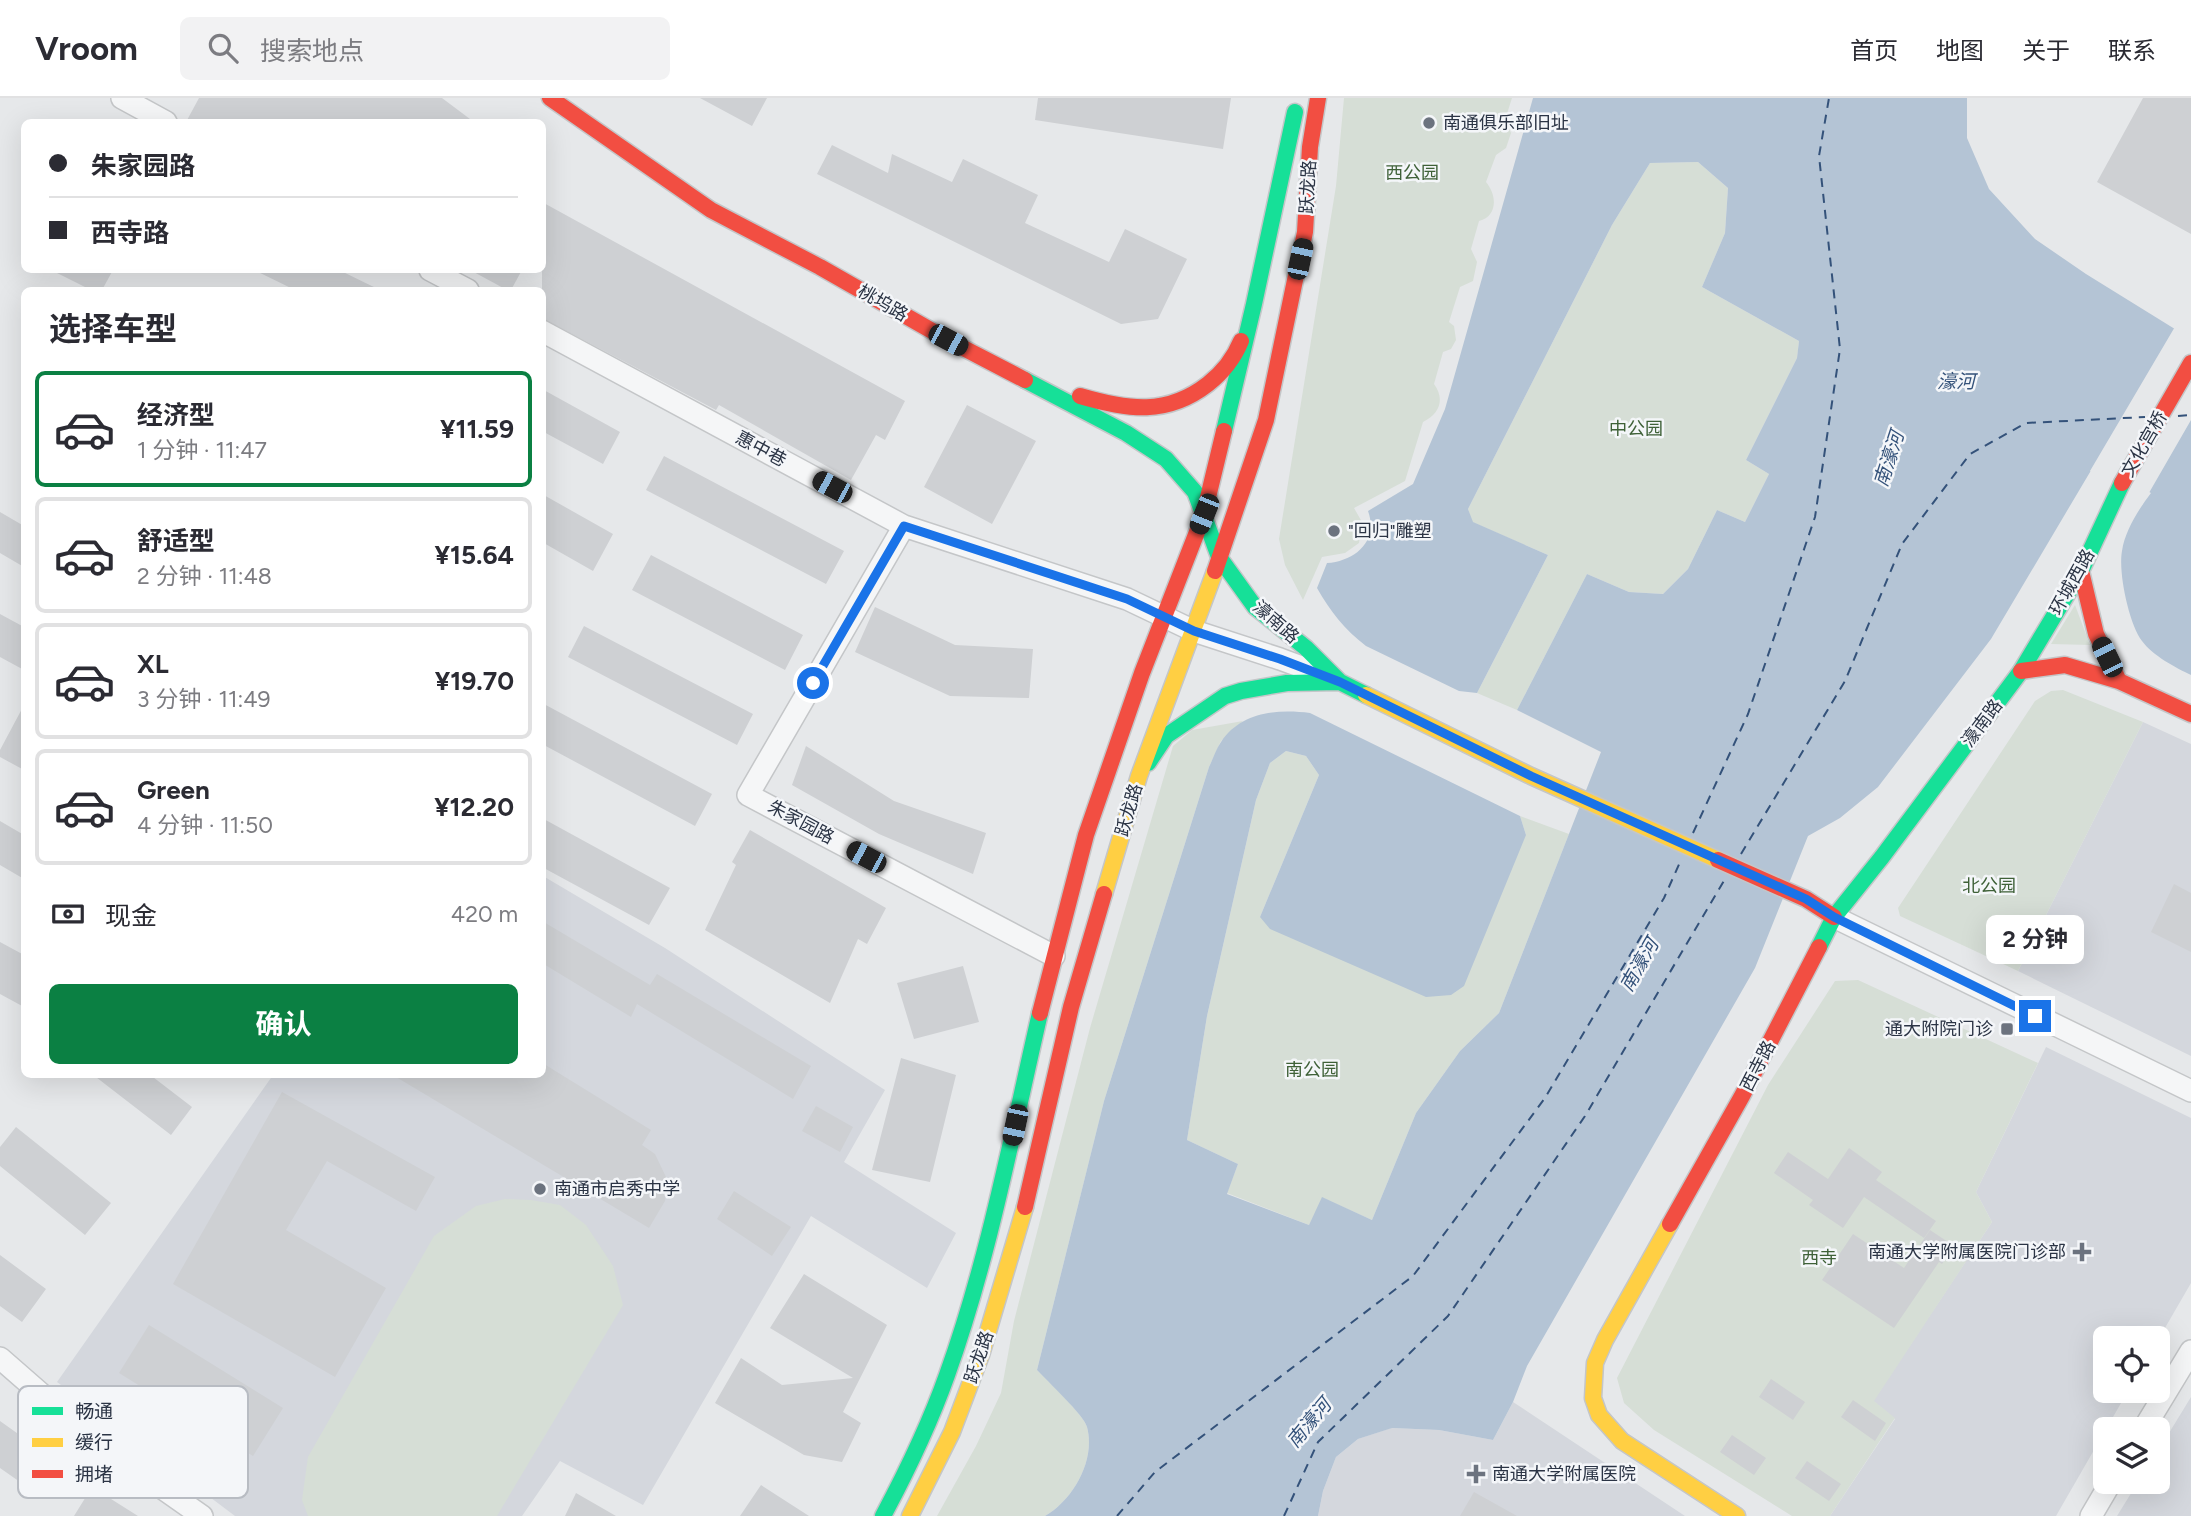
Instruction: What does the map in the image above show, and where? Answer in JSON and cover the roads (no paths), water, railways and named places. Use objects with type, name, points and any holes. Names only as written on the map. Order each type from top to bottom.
[{"type":"street","points":[[122,98],[160,119]]},
{"type":"street","name":"桃坞路","points":[[550,98],[711,210],[820,267],[948,340],[1126,433],[1166,459],[1195,492],[1204,514]]},
{"type":"street","name":"跃龙路","points":[[883,1516],[928,1425],[947,1376],[987,1242],[1054,956],[1086,835],[1163,615],[1204,514],[1254,304],[1297,98]]},
{"type":"street","name":"跃龙路","points":[[910,1516],[952,1432],[981,1355],[1031,1188],[1072,1007],[1139,776],[1167,696],[1194,631],[1266,420],[1305,232],[1310,147],[1318,98]]},
{"type":"street","points":[[436,273],[462,287]]},
{"type":"street","points":[[1019,377],[1136,410],[1170,406],[1198,394],[1221,373],[1238,350],[1254,304]]},
{"type":"street","name":"惠中巷","points":[[546,333],[904,526],[1127,599],[1194,631],[1340,682]]},
{"type":"street","name":"文化宫桥","points":[[2118,489],[2191,363]]},
{"type":"street","name":"环城西路","points":[[2021,671],[2081,571],[2118,489]]},
{"type":"street","name":"濠南路","points":[[1204,514],[1219,557],[1255,607],[1306,648],[1340,682],[1531,776],[1806,899],[1834,917],[2021,671]]},
{"type":"street","name":"朱家园路","points":[[904,526],[748,795],[1054,956]]},
{"type":"street","points":[[2081,571],[2096,634],[2119,681]]},
{"type":"street","points":[[2021,671],[2065,665],[2119,681],[2191,714]]},
{"type":"street","points":[[1139,776],[1166,736],[1225,696],[1287,683],[1340,682]]},
{"type":"street","points":[[1834,917],[2191,1091]]},
{"type":"street","name":"西寺路","points":[[1737,1516],[1622,1441],[1599,1415],[1593,1398],[1595,1363],[1605,1340],[1742,1097],[1834,917]]},
{"type":"street","points":[[2151,1417],[2191,1351]]},
{"type":"street","points":[[0,1358],[32,1386]]},
{"type":"street","points":[[2091,1516],[2104,1494]]},
{"type":"street","points":[[176,1498],[202,1516]]},
{"type":"water","points":[[1533,98],[1967,98],[1967,138],[1989,189],[2035,239],[2191,339],[2191,675],[2165,661],[2146,646],[2137,633],[2126,597],[2121,560],[2124,543],[2141,506],[2151,493],[2096,462],[1991,639],[1878,787],[1840,818],[1808,836],[1755,968],[1527,1366],[1513,1402],[1493,1440],[1439,1430],[1392,1428],[1358,1439],[1336,1457],[1323,1491],[1318,1516],[1045,1516],[1065,1500],[1080,1478],[1089,1440],[1087,1427],[1079,1415],[1037,1370],[1104,1101],[1209,767],[1221,742],[1239,724],[1261,715],[1310,713],[1520,816],[1526,835],[1464,986],[1451,995],[1426,997],[1270,929],[1260,917],[1319,775],[1306,756],[1286,751],[1270,763],[1256,800],[1207,1016],[1187,1140],[1238,1164],[1227,1194],[1309,1225],[1322,1197],[1372,1220],[1416,1113],[1460,1051],[1499,1013],[1601,752],[1517,710],[1587,574],[1629,592],[1663,594],[1688,569],[1717,510],[1745,522],[1769,474],[1746,460],[1797,358],[1799,341],[1702,287],[1725,233],[1728,188],[1698,162],[1650,163],[1612,225],[1468,509],[1473,522],[1548,555],[1477,693],[1459,691],[1366,646],[1345,627],[1322,596],[1317,588],[1327,563],[1355,554],[1367,540],[1371,522],[1368,511],[1413,484],[1445,409]]},
{"type":"place","name":"南通俱乐部旧址","points":[[1429,123]]},
{"type":"place","name":"\"回归\"雕塑","points":[[1334,531]]},
{"type":"place","name":"通大附院门诊","points":[[2007,1029]]},
{"type":"place","name":"南通市启秀中学","points":[[540,1189]]},
{"type":"place","name":"南通大学附属医院门诊部","points":[[2082,1252]]},
{"type":"place","name":"南通大学附属医院","points":[[1476,1474]]},
{"type":"park label","name":"西公园","points":[[1412,173]]},
{"type":"park label","name":"中公园","points":[[1636,429]]},
{"type":"park label","name":"北公园","points":[[1989,886]]},
{"type":"park label","name":"南公园","points":[[1312,1070]]},
{"type":"park label","name":"西寺","points":[[1819,1258]]},
{"type":"water label","name":"濠河","points":[[1956,381]]},
{"type":"water label","name":"南濠河","points":[[1889,459]]},
{"type":"water label","name":"南濠河","points":[[1639,965]]},
{"type":"water label","name":"南濠河","points":[[1309,1423]]}]
